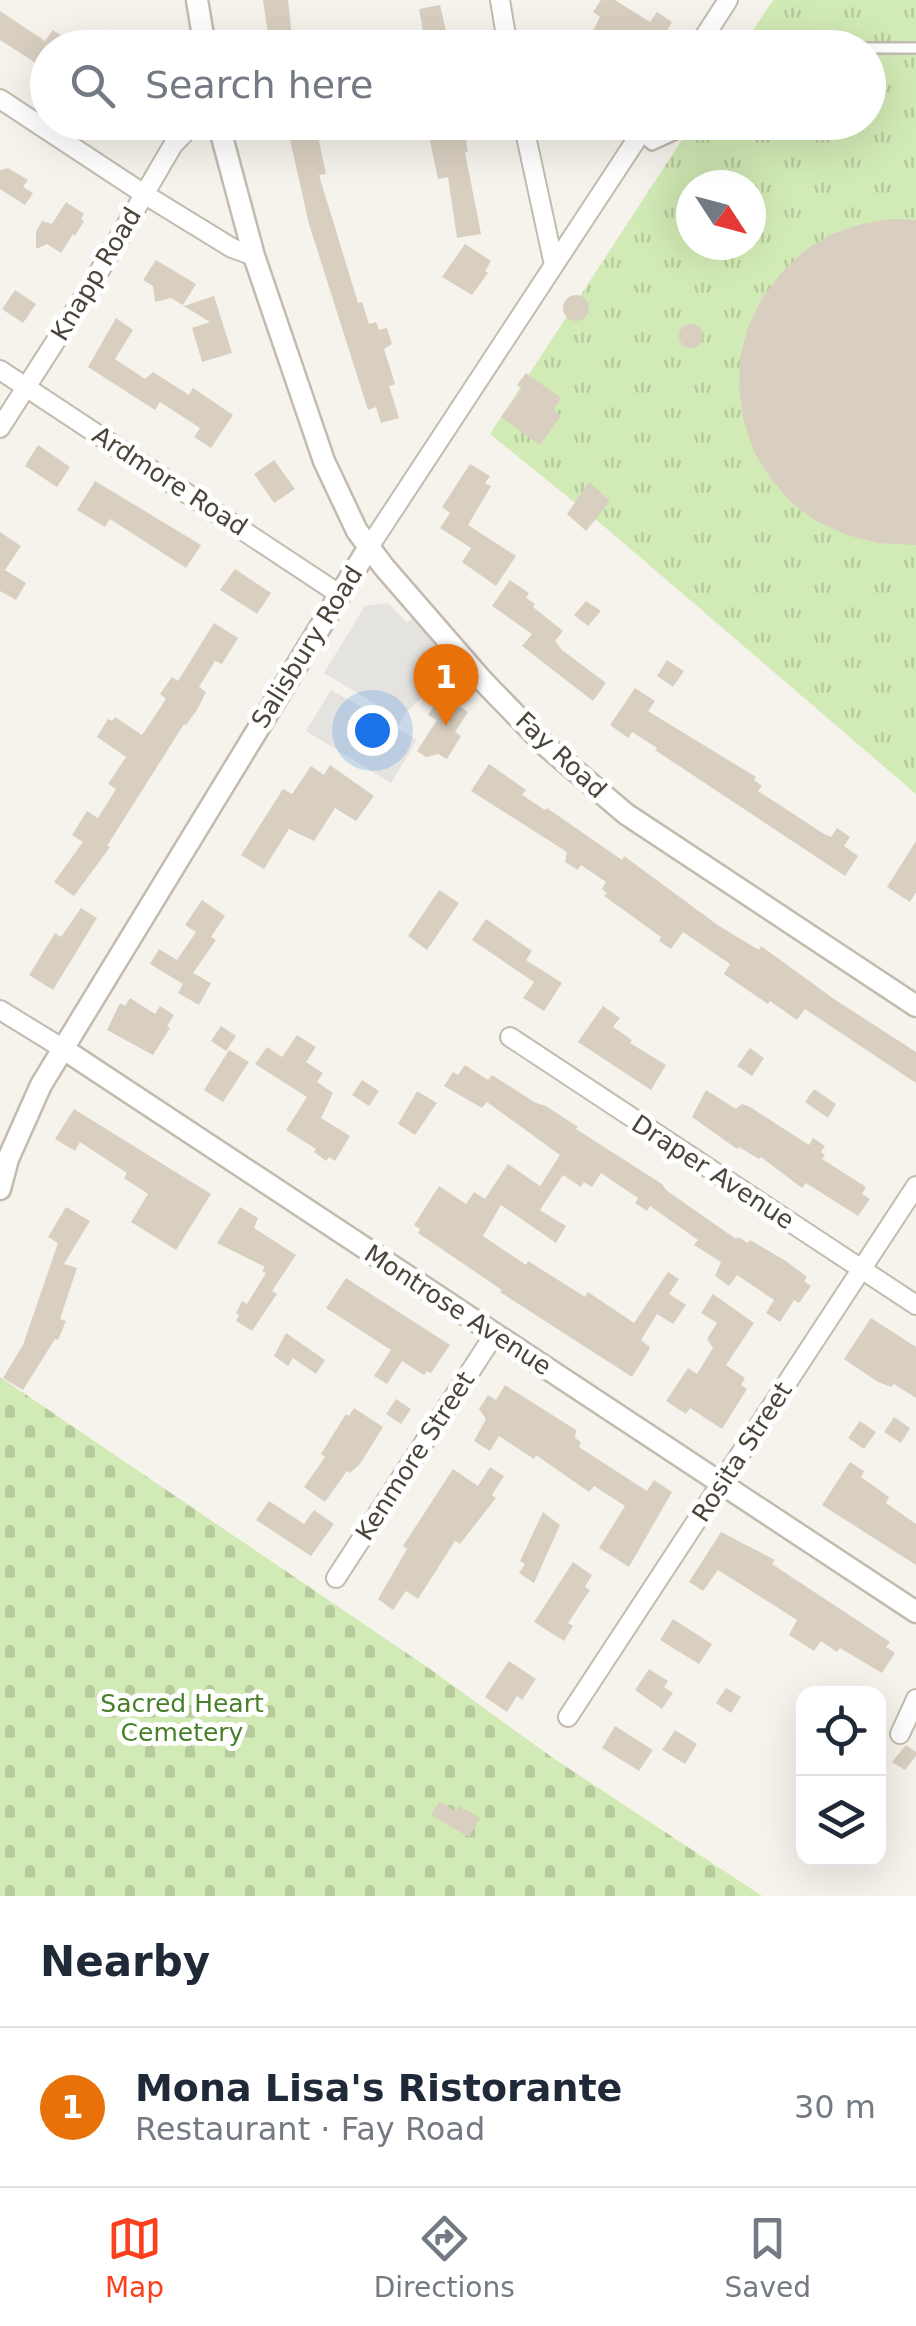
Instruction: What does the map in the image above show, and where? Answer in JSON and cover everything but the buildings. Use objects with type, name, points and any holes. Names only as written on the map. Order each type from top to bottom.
[{"type":"street","points":[[197,0],[202,30]]},
{"type":"street","points":[[500,0],[505,30]]},
{"type":"street","points":[[709,30],[728,0]]},
{"type":"street","points":[[0,99],[30,119]]},
{"type":"street","points":[[62,140],[232,248],[254,256]]},
{"type":"street","name":"Knapp Road","points":[[0,428],[178,140]]},
{"type":"street","name":"Fay Road","points":[[223,140],[254,256],[324,460],[357,531],[369,546],[482,680],[546,745],[626,814],[916,1006]]},
{"type":"street","points":[[527,140],[554,266]]},
{"type":"street","name":"Salisbury Road","points":[[0,1189],[40,1085],[62,1048],[369,546],[637,140]]},
{"type":"street","name":"Ardmore Road","points":[[0,370],[339,594]]},
{"type":"street","name":"Montrose Avenue","points":[[0,1010],[916,1612]]},
{"type":"street","name":"Draper Avenue","points":[[510,1037],[916,1305]]},
{"type":"street","name":"Rosita Street","points":[[568,1717],[916,1186]]},
{"type":"street","name":"Kenmore Street","points":[[336,1578],[494,1334]]},
{"type":"street","points":[[900,1734],[916,1698]]},
{"type":"lane","points":[[886,48],[916,48]]},
{"type":"green space","points":[[773,0],[916,0],[916,794],[606,528],[490,434],[682,140],[886,140],[886,30],[753,30]]},
{"type":"green space","name":"Sacred Heart Cemetery","points":[[0,1377],[430,1669],[553,1758],[762,1896],[0,1896]]},
{"type":"shaded area","points":[[388,603],[407,623],[415,616],[469,675],[444,678],[407,711],[397,728],[417,740],[391,783],[306,731],[331,690],[372,713],[376,704],[324,673],[365,606]]},
{"type":"place","name":"Mona Lisa's Ristorante","points":[[446,726]]}]
